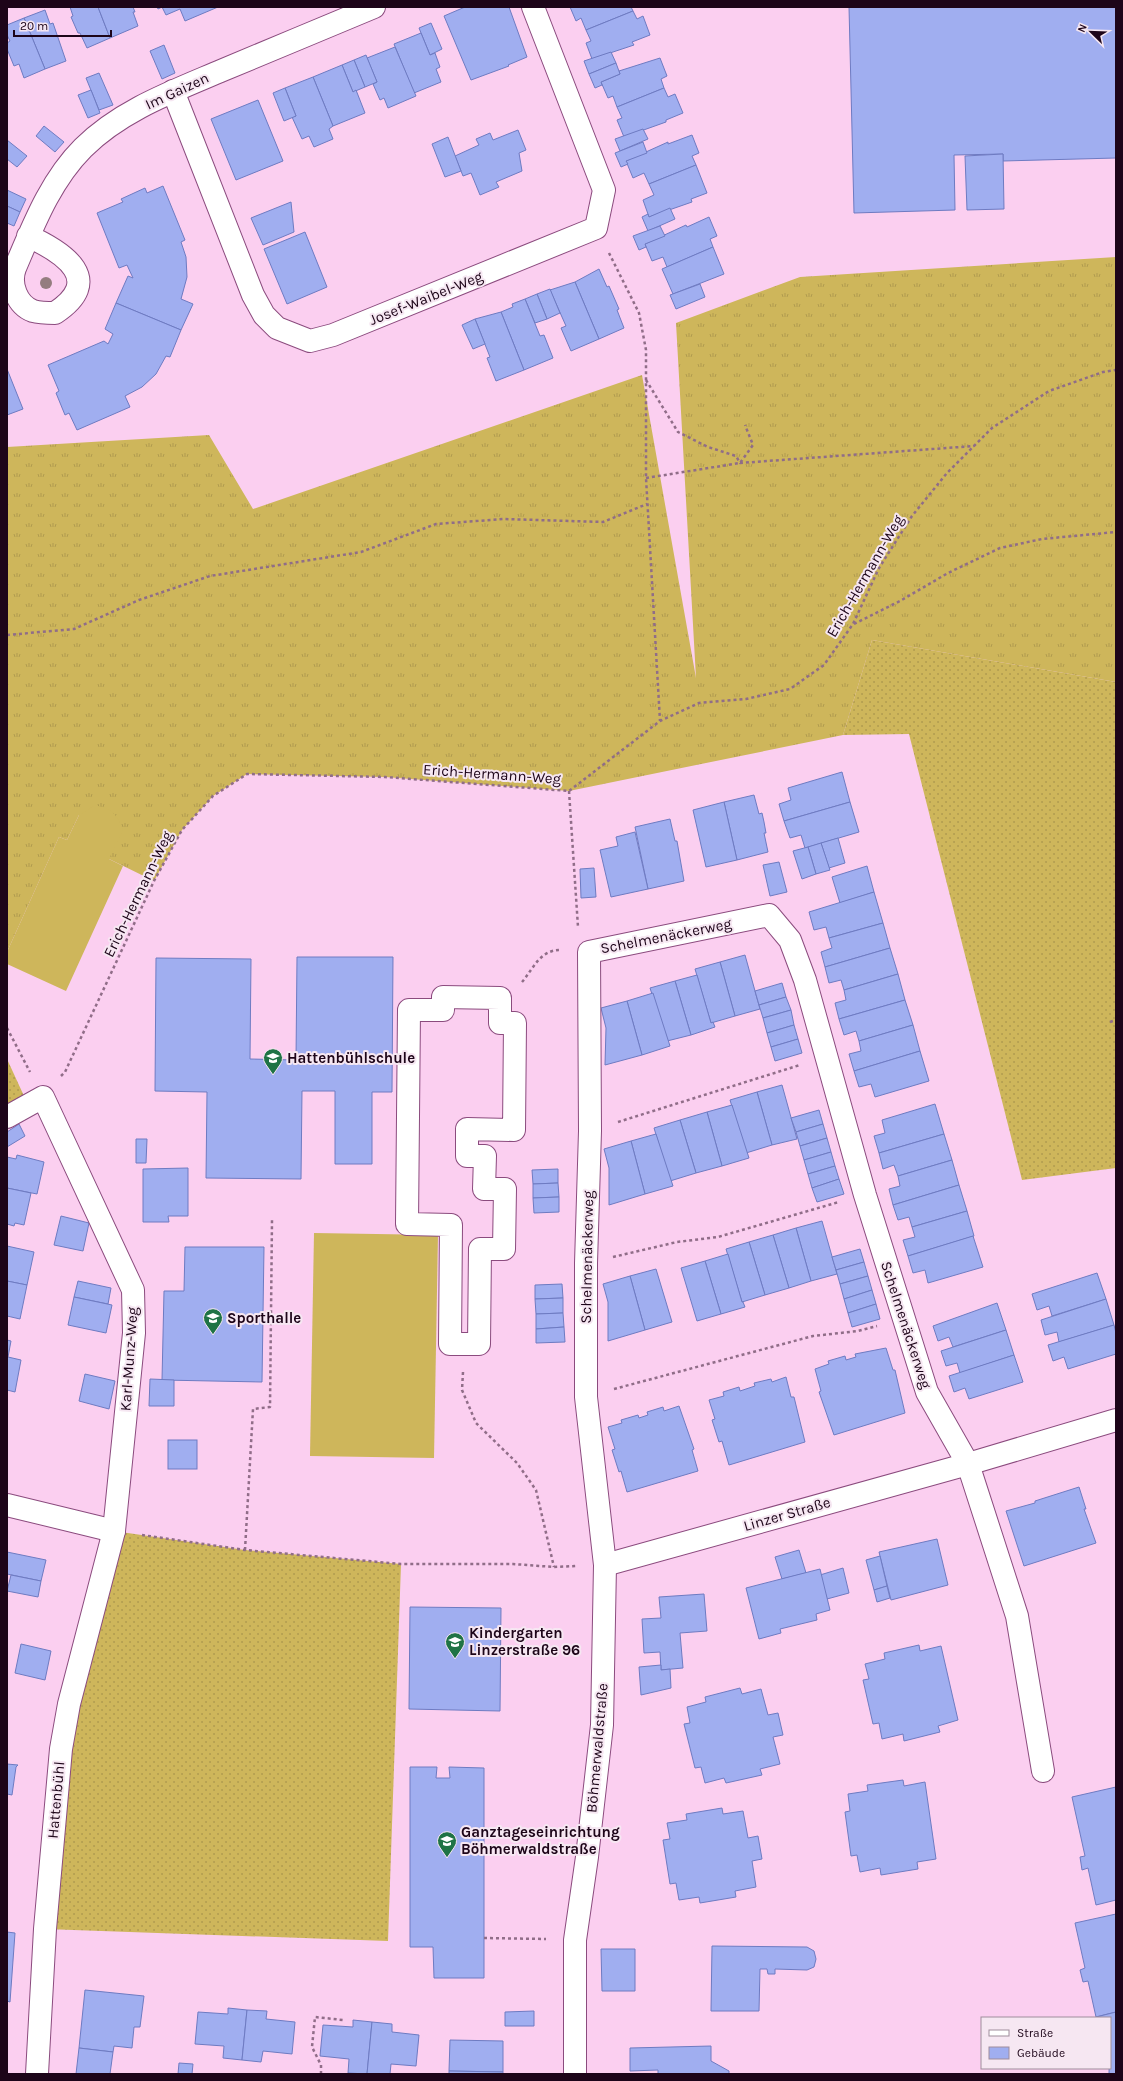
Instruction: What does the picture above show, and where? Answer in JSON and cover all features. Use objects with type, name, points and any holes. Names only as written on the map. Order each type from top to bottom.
[{"type":"street","name":"Im Gaizen","points":[[28,236],[41,209],[60,177],[83,148],[122,117],[173,91],[374,7]]},
{"type":"street","points":[[534,7],[604,190],[596,228]]},
{"type":"street","name":"Josef-Waibel-Weg","points":[[173,91],[252,295],[264,315],[278,328],[310,341],[333,335],[596,228]]},
{"type":"street","name":"Schelmenäckerweg","points":[[605,1565],[586,1397],[586,1262],[590,1131],[589,952],[769,915],[790,940],[805,980],[864,1195],[927,1392],[968,1464]]},
{"type":"street","points":[[444,997],[500,998],[500,1023],[515,1023],[514,1130],[467,1129],[467,1156],[485,1156],[484,1189],[505,1189],[504,1249],[480,1249],[479,1344],[465,1344],[450,1344],[451,1224],[407,1224],[409,1010],[443,1010],[444,997]]},
{"type":"street","points":[[7,1117],[43,1096]]},
{"type":"street","name":"Karl-Munz-Weg","points":[[43,1096],[133,1290],[134,1333],[114,1531]]},
{"type":"street","name":"Linzer Straße","points":[[605,1565],[968,1464],[1116,1420]]},
{"type":"street","points":[[968,1464],[1017,1616],[1043,1770]]},
{"type":"street","points":[[7,1505],[114,1531]]},
{"type":"street","name":"Hattenbühl","points":[[37,2074],[45,1929],[61,1749],[69,1704],[114,1531]]},
{"type":"street","name":"Böhmerwaldstraße","points":[[575,2074],[575,1940],[587,1857],[602,1725],[605,1565]]},
{"type":"path","points":[[596,228],[639,313],[646,350],[646,478],[660,721]]},
{"type":"path","name":"Erich-Hermann-Weg","points":[[43,1096],[65,1072],[154,881],[182,830],[213,796],[247,774],[385,777],[569,791],[660,721],[699,703],[746,699],[790,689],[824,665],[853,624],[879,568],[912,516],[947,473],[992,428],[1049,391],[1103,372],[1116,370]]},
{"type":"path","points":[[646,380],[678,432],[708,447],[736,456],[740,463]]},
{"type":"path","points":[[740,463],[753,445],[745,425]]},
{"type":"path","points":[[646,478],[740,463],[975,446]]},
{"type":"path","points":[[7,635],[74,629],[139,600],[210,576],[361,552],[436,524],[504,519],[603,522],[648,504]]},
{"type":"path","points":[[853,624],[900,601],[948,573],[1000,548],[1042,539],[1116,532]]},
{"type":"path","points":[[500,998],[513,994],[526,978],[535,961],[555,950],[589,952],[578,928],[569,791]]},
{"type":"path","points":[[1110,1022],[1116,1020]]},
{"type":"path","points":[[7,1028],[43,1096]]},
{"type":"path","points":[[590,1131],[786,1070]]},
{"type":"path","points":[[586,1262],[652,1249],[677,1242],[718,1237],[826,1206]]},
{"type":"path","points":[[245,1550],[253,1409],[270,1407],[272,1220]]},
{"type":"path","points":[[611,1390],[813,1336],[858,1331],[880,1325]]},
{"type":"path","points":[[465,1344],[462,1390],[476,1424],[517,1463],[536,1490],[554,1567]]},
{"type":"path","points":[[114,1531],[245,1550],[401,1564],[513,1564],[554,1567],[605,1565]]},
{"type":"path","points":[[484,1938],[575,1940]]},
{"type":"path","points":[[321,2074],[321,2065],[312,2047],[315,2017],[343,2020]]},
{"type":"green space","points":[[1116,257],[1116,682],[872,640],[843,735],[569,791],[385,777],[247,774],[213,796],[182,830],[154,881],[109,859],[79,815],[67,840],[59,837],[7,952],[7,447],[209,435],[253,509],[642,375],[696,678],[676,323],[800,277]]},
{"type":"green space","points":[[872,640],[1116,682],[1116,1168],[1022,1180],[909,734],[843,735]]},
{"type":"green space","points":[[95,805],[106,808],[116,815],[118,819],[123,830],[109,859],[123,866],[66,991],[7,964],[7,952],[59,837],[67,840],[79,815]]},
{"type":"green space","points":[[7,1059],[24,1096],[7,1107]]},
{"type":"green space","points":[[314,1233],[438,1235],[434,1458],[310,1456]]},
{"type":"green space","points":[[114,1531],[245,1550],[401,1564],[388,1941],[45,1929],[61,1749]]},
{"type":"building","points":[[70,7],[98,7],[110,38],[87,48],[71,17],[73,16]]},
{"type":"building","points":[[98,7],[133,7],[135,12],[133,12],[138,26],[110,38]]},
{"type":"building","points":[[162,7],[218,7],[185,21],[180,9],[166,15]]},
{"type":"building","points":[[465,7],[509,7],[527,57],[508,65],[509,66],[471,80],[444,16]]},
{"type":"building","points":[[570,7],[631,7],[633,11],[586,30],[581,18],[576,21]]},
{"type":"building","points":[[849,7],[1116,7],[1116,158],[1003,161],[1003,154],[954,155],[955,210],[854,213]]},
{"type":"building","points":[[45,10],[50,24],[53,23],[66,61],[45,69],[24,18]]},
{"type":"building","points":[[633,11],[637,19],[643,16],[650,35],[632,42],[634,45],[592,59],[586,43],[591,41],[586,30]]},
{"type":"building","points":[[24,18],[45,69],[24,78],[19,64],[14,66],[7,49],[7,43],[10,41],[7,35],[7,25]]},
{"type":"building","points":[[431,23],[442,49],[430,55],[419,28]]},
{"type":"building","points":[[421,33],[430,55],[435,53],[440,67],[436,69],[441,82],[414,93],[394,44]]},
{"type":"building","points":[[164,45],[175,73],[162,79],[150,51]]},
{"type":"building","points":[[395,47],[416,96],[388,108],[384,98],[380,100],[373,84],[377,82],[367,58]]},
{"type":"building","points":[[611,52],[616,63],[589,74],[584,61]]},
{"type":"building","points":[[366,55],[377,82],[365,87],[354,60]]},
{"type":"building","points":[[660,58],[667,76],[661,79],[664,88],[617,107],[613,96],[608,98],[601,82],[620,74],[619,71]]},
{"type":"building","points":[[354,60],[365,87],[353,92],[342,65]]},
{"type":"building","points":[[616,63],[620,74],[601,82],[602,85],[595,88],[589,74]]},
{"type":"building","points":[[342,65],[353,92],[356,90],[365,113],[333,126],[313,77]]},
{"type":"building","points":[[99,73],[113,105],[99,110],[86,78]]},
{"type":"building","points":[[313,77],[333,126],[329,129],[333,139],[314,147],[309,136],[302,139],[292,117],[296,116],[285,88]]},
{"type":"building","points":[[285,88],[296,116],[284,121],[273,93]]},
{"type":"building","points":[[664,88],[668,97],[675,94],[683,113],[666,120],[666,122],[624,137],[617,120],[622,118],[617,107]]},
{"type":"building","points":[[91,90],[100,113],[88,118],[78,95]]},
{"type":"building","points":[[258,100],[283,161],[236,180],[211,119]]},
{"type":"building","points":[[44,126],[64,142],[55,152],[36,136]]},
{"type":"building","points":[[643,129],[648,139],[620,151],[615,139]]},
{"type":"building","points":[[518,130],[526,150],[519,153],[522,171],[496,182],[499,187],[480,195],[471,173],[463,176],[455,156],[479,145],[476,139],[490,133],[493,140]]},
{"type":"building","points":[[692,135],[699,153],[692,156],[696,165],[649,184],[644,173],[633,178],[626,161],[668,142],[668,144]]},
{"type":"building","points":[[448,137],[461,171],[445,177],[432,144]]},
{"type":"building","points":[[7,140],[27,156],[17,167],[7,159]]},
{"type":"building","points":[[643,142],[647,153],[626,161],[628,164],[621,167],[615,153]]},
{"type":"building","points":[[1003,154],[1004,209],[967,210],[965,156]]},
{"type":"building","points":[[696,165],[707,193],[691,199],[692,202],[649,217],[643,200],[654,195],[649,184]]},
{"type":"building","points":[[163,186],[185,240],[181,242],[186,257],[187,277],[181,299],[193,304],[181,330],[116,303],[128,276],[133,278],[127,265],[119,268],[97,213],[123,202],[121,199],[145,188],[147,193]]},
{"type":"building","points":[[7,190],[26,199],[20,212],[7,206]]},
{"type":"building","points":[[291,202],[294,232],[263,245],[251,218]]},
{"type":"building","points":[[7,206],[20,212],[14,226],[7,223]]},
{"type":"building","points":[[670,208],[675,219],[648,231],[642,217],[648,214],[649,217]]},
{"type":"building","points":[[709,217],[717,236],[710,239],[713,247],[667,267],[663,257],[652,261],[645,244],[686,225],[687,227]]},
{"type":"building","points":[[660,226],[665,236],[645,244],[646,247],[639,250],[633,236]]},
{"type":"building","points":[[305,232],[327,287],[287,304],[264,249]]},
{"type":"building","points":[[713,247],[724,274],[673,294],[662,269]]},
{"type":"building","points":[[599,269],[607,287],[609,286],[619,309],[617,310],[624,328],[599,339],[575,282]]},
{"type":"building","points":[[575,282],[599,339],[571,351],[561,328],[566,326],[550,290]]},
{"type":"building","points":[[700,284],[705,297],[676,309],[670,295]]},
{"type":"building","points":[[550,289],[560,313],[547,319],[537,294]]},
{"type":"building","points":[[537,294],[547,319],[535,323],[525,299]]},
{"type":"building","points":[[525,299],[540,336],[544,335],[553,358],[524,370],[501,312],[513,307],[512,304]]},
{"type":"building","points":[[116,303],[181,330],[170,357],[166,356],[156,374],[142,387],[125,396],[130,407],[77,430],[69,413],[65,415],[56,393],[59,391],[48,365],[104,341],[108,344],[113,334],[105,329]]},
{"type":"building","points":[[501,312],[524,370],[496,381],[487,358],[490,357],[475,319]]},
{"type":"building","points":[[475,319],[485,344],[473,349],[462,325]]},
{"type":"building","points":[[7,369],[23,409],[7,415]]},
{"type":"building","points":[[842,772],[850,802],[784,821],[779,804],[791,800],[788,788]]},
{"type":"building","points":[[754,795],[759,814],[762,813],[768,852],[737,860],[724,802]]},
{"type":"building","points":[[724,802],[737,860],[706,867],[693,810]]},
{"type":"building","points":[[850,802],[859,832],[805,848],[801,835],[790,838],[784,821]]},
{"type":"building","points":[[670,819],[675,841],[677,841],[684,881],[648,889],[635,827]]},
{"type":"building","points":[[635,832],[648,889],[611,897],[600,850],[618,846],[616,837]]},
{"type":"building","points":[[838,838],[845,863],[829,868],[821,843]]},
{"type":"building","points":[[821,843],[830,870],[816,874],[808,847]]},
{"type":"building","points":[[808,847],[816,874],[802,879],[793,851]]},
{"type":"building","points":[[779,862],[787,892],[770,896],[763,865]]},
{"type":"building","points":[[867,866],[874,892],[840,903],[832,877]]},
{"type":"building","points":[[594,868],[596,897],[581,898],[580,869]]},
{"type":"building","points":[[874,892],[883,923],[829,938],[826,927],[814,930],[809,912]]},
{"type":"building","points":[[883,923],[890,948],[825,967],[821,952],[832,948],[829,938]]},
{"type":"building","points":[[890,948],[898,974],[844,990],[841,980],[829,983],[825,967]]},
{"type":"building","points":[[745,955],[760,1009],[735,1016],[720,962]]},
{"type":"building","name":"Hattenbühlschule","points":[[297,957],[393,957],[392,1092],[372,1092],[372,1164],[335,1164],[335,1091],[302,1091],[301,1179],[206,1178],[207,1092],[155,1091],[156,958],[251,959],[250,1059],[296,1060]]},
{"type":"building","points":[[720,962],[735,1016],[711,1023],[695,969]]},
{"type":"building","points":[[898,974],[905,1000],[839,1019],[835,1003],[846,1000],[844,990]]},
{"type":"building","points":[[697,975],[711,1023],[713,1022],[715,1027],[691,1035],[675,981]]},
{"type":"building","points":[[675,981],[691,1035],[667,1041],[650,988]]},
{"type":"building","points":[[782,983],[786,997],[759,1005],[755,991]]},
{"type":"building","points":[[653,993],[670,1046],[642,1055],[627,1001]]},
{"type":"building","points":[[786,997],[791,1010],[763,1018],[759,1005]]},
{"type":"building","points":[[905,1000],[913,1025],[859,1041],[856,1031],[844,1035],[839,1019]]},
{"type":"building","points":[[627,1001],[642,1055],[605,1065],[606,1028],[601,1008]]},
{"type":"building","points":[[791,1010],[794,1025],[767,1033],[763,1018]]},
{"type":"building","points":[[794,1025],[798,1039],[771,1047],[767,1033]]},
{"type":"building","points":[[913,1025],[920,1051],[854,1071],[849,1054],[861,1051],[859,1041]]},
{"type":"building","points":[[798,1039],[802,1053],[775,1061],[771,1047]]},
{"type":"building","points":[[920,1051],[929,1081],[875,1097],[871,1084],[859,1087],[854,1071]]},
{"type":"building","points":[[782,1085],[797,1139],[772,1145],[757,1092]]},
{"type":"building","points":[[757,1092],[772,1145],[746,1153],[730,1100]]},
{"type":"building","points":[[935,1104],[944,1134],[879,1153],[874,1136],[885,1133],[882,1120]]},
{"type":"building","points":[[732,1105],[749,1158],[722,1166],[707,1112]]},
{"type":"building","points":[[819,1110],[823,1124],[796,1132],[791,1118]]},
{"type":"building","points":[[707,1112],[722,1166],[696,1173],[680,1120]]},
{"type":"building","points":[[680,1120],[696,1173],[670,1181],[654,1128]]},
{"type":"building","points":[[19,1124],[25,1136],[7,1147],[7,1132]]},
{"type":"building","points":[[823,1124],[827,1138],[800,1146],[796,1132]]},
{"type":"building","points":[[656,1134],[673,1186],[645,1194],[631,1141]]},
{"type":"building","points":[[944,1134],[952,1160],[898,1176],[894,1165],[883,1169],[879,1153]]},
{"type":"building","points":[[827,1138],[831,1152],[804,1160],[800,1146]]},
{"type":"building","points":[[136,1139],[147,1139],[146,1163],[136,1163]]},
{"type":"building","points":[[631,1141],[645,1194],[609,1205],[609,1168],[604,1149]]},
{"type":"building","points":[[831,1152],[835,1166],[808,1174],[804,1160]]},
{"type":"building","points":[[17,1155],[44,1162],[37,1194],[7,1188],[7,1157],[16,1159]]},
{"type":"building","points":[[952,1160],[959,1185],[893,1205],[889,1189],[900,1186],[898,1176]]},
{"type":"building","points":[[835,1166],[839,1179],[812,1188],[808,1174]]},
{"type":"building","points":[[188,1168],[188,1216],[168,1216],[169,1222],[143,1222],[143,1169]]},
{"type":"building","points":[[558,1169],[558,1183],[533,1184],[532,1170]]},
{"type":"building","points":[[839,1179],[844,1194],[817,1202],[812,1188]]},
{"type":"building","points":[[558,1183],[559,1197],[533,1198],[533,1184]]},
{"type":"building","points":[[959,1185],[967,1211],[912,1227],[909,1217],[898,1220],[893,1205]]},
{"type":"building","points":[[7,1188],[31,1193],[24,1225],[15,1223],[14,1226],[7,1224]]},
{"type":"building","points":[[559,1197],[559,1212],[534,1213],[533,1198]]},
{"type":"building","points":[[967,1211],[974,1236],[908,1256],[903,1240],[915,1237],[912,1227]]},
{"type":"building","points":[[61,1216],[89,1223],[83,1251],[54,1245]]},
{"type":"building","points":[[822,1221],[837,1274],[811,1281],[796,1228]]},
{"type":"building","points":[[796,1228],[811,1281],[789,1288],[773,1235]]},
{"type":"building","points":[[773,1235],[789,1288],[765,1295],[749,1242]]},
{"type":"building","points":[[973,1236],[983,1267],[928,1283],[925,1270],[913,1273],[908,1256]]},
{"type":"building","points":[[749,1242],[765,1295],[742,1302],[726,1249]]},
{"type":"building","points":[[7,1246],[34,1252],[27,1285],[7,1281]]},
{"type":"building","name":"Sporthalle","points":[[185,1247],[264,1247],[262,1382],[162,1380],[164,1291],[184,1291]]},
{"type":"building","points":[[860,1249],[864,1262],[836,1270],[832,1257]]},
{"type":"building","points":[[728,1254],[742,1302],[745,1307],[721,1314],[705,1261]]},
{"type":"building","points":[[705,1261],[721,1314],[697,1321],[681,1268]]},
{"type":"building","points":[[864,1262],[868,1276],[840,1284],[836,1270]]},
{"type":"building","points":[[656,1269],[672,1322],[645,1330],[630,1276]]},
{"type":"building","points":[[1097,1273],[1106,1299],[1052,1316],[1049,1306],[1037,1310],[1032,1294]]},
{"type":"building","points":[[630,1276],[645,1330],[608,1341],[608,1302],[603,1284]]},
{"type":"building","points":[[868,1276],[872,1290],[844,1299],[840,1284]]},
{"type":"building","points":[[7,1281],[27,1285],[20,1319],[7,1316]]},
{"type":"building","points":[[78,1281],[111,1288],[108,1304],[74,1297]]},
{"type":"building","points":[[562,1284],[563,1298],[535,1299],[535,1285]]},
{"type":"building","points":[[872,1290],[876,1304],[848,1313],[844,1299]]},
{"type":"building","points":[[74,1297],[112,1305],[106,1333],[68,1325]]},
{"type":"building","points":[[563,1298],[563,1313],[536,1314],[535,1299]]},
{"type":"building","points":[[1106,1299],[1114,1325],[1059,1342],[1057,1332],[1045,1335],[1041,1320]]},
{"type":"building","points":[[997,1303],[1006,1330],[953,1347],[949,1337],[938,1341],[933,1326]]},
{"type":"building","points":[[876,1304],[880,1319],[852,1327],[848,1313]]},
{"type":"building","points":[[563,1313],[564,1327],[536,1329],[536,1314]]},
{"type":"building","points":[[1114,1325],[1116,1333],[1116,1354],[1068,1369],[1064,1357],[1053,1361],[1048,1345]]},
{"type":"building","points":[[564,1327],[565,1342],[536,1343],[536,1329]]},
{"type":"building","points":[[1006,1330],[1014,1355],[960,1373],[957,1363],[946,1366],[941,1351]]},
{"type":"building","points":[[7,1340],[11,1341],[8,1357],[21,1360],[15,1392],[7,1390]]},
{"type":"building","points":[[886,1348],[893,1370],[895,1370],[905,1413],[834,1435],[819,1392],[821,1391],[815,1369],[829,1364],[828,1361],[845,1356],[846,1360],[856,1357],[855,1354]]},
{"type":"building","points":[[1014,1355],[1023,1382],[969,1399],[965,1388],[954,1392],[949,1376]]},
{"type":"building","points":[[85,1374],[115,1381],[109,1409],[79,1401]]},
{"type":"building","points":[[786,1377],[791,1397],[794,1397],[805,1442],[729,1465],[722,1441],[719,1442],[712,1420],[715,1419],[709,1400],[724,1396],[723,1392],[739,1387],[740,1391],[755,1386],[754,1383],[771,1379],[772,1382]]},
{"type":"building","points":[[150,1379],[174,1380],[174,1406],[149,1406]]},
{"type":"building","points":[[679,1406],[694,1449],[692,1450],[698,1471],[627,1492],[621,1471],[619,1472],[612,1450],[615,1449],[608,1427],[622,1423],[621,1420],[638,1415],[639,1418],[648,1415],[647,1412],[663,1407],[664,1411]]},
{"type":"building","points":[[168,1440],[197,1440],[197,1469],[168,1469]]},
{"type":"building","points":[[1079,1487],[1086,1509],[1084,1509],[1096,1543],[1024,1566],[1006,1511],[1035,1503],[1035,1501]]},
{"type":"building","points":[[937,1539],[948,1585],[891,1600],[879,1552]]},
{"type":"building","points":[[799,1550],[806,1573],[782,1579],[775,1557]]},
{"type":"building","points":[[7,1552],[46,1560],[41,1581],[7,1574]]},
{"type":"building","points":[[880,1556],[887,1586],[874,1590],[866,1560]]},
{"type":"building","points":[[843,1568],[849,1593],[827,1599],[820,1575]]},
{"type":"building","points":[[820,1569],[830,1610],[816,1614],[817,1620],[780,1629],[781,1633],[759,1639],[746,1588]]},
{"type":"building","points":[[11,1575],[41,1581],[38,1597],[7,1591]]},
{"type":"building","points":[[887,1586],[890,1598],[877,1602],[874,1590]]},
{"type":"building","points":[[704,1594],[707,1631],[680,1633],[683,1668],[661,1670],[660,1652],[644,1653],[642,1619],[661,1618],[659,1597]]},
{"type":"building","name":"Kindergarten Linzerstraße 96","points":[[410,1607],[501,1608],[500,1711],[409,1709]]},
{"type":"building","points":[[21,1644],[51,1651],[45,1680],[15,1673]]},
{"type":"building","points":[[919,1645],[920,1651],[941,1646],[958,1720],[938,1726],[940,1732],[904,1741],[903,1734],[882,1739],[879,1723],[873,1724],[863,1680],[869,1679],[865,1664],[885,1659],[884,1653]]},
{"type":"building","points":[[661,1665],[661,1670],[670,1669],[671,1688],[641,1695],[639,1667]]},
{"type":"building","points":[[740,1688],[742,1694],[761,1689],[768,1715],[778,1713],[783,1735],[773,1737],[780,1764],[760,1769],[762,1775],[726,1783],[724,1778],[705,1783],[701,1767],[695,1768],[684,1724],[690,1723],[687,1707],[706,1702],[705,1697]]},
{"type":"building","points":[[7,1764],[18,1765],[16,1767],[12,1795],[7,1794]]},
{"type":"building","name":"Ganztageseinrichtung Böhmerwaldstraße","points":[[410,1767],[437,1767],[436,1778],[450,1778],[449,1767],[484,1768],[484,1978],[434,1978],[433,1947],[410,1947]]},
{"type":"building","points":[[903,1780],[904,1786],[925,1782],[936,1859],[917,1862],[918,1869],[881,1875],[880,1868],[860,1872],[857,1855],[851,1856],[845,1812],[850,1811],[848,1794],[868,1791],[867,1785]]},
{"type":"building","points":[[1116,1787],[1116,1900],[1096,1905],[1088,1868],[1082,1870],[1080,1857],[1085,1856],[1072,1797]]},
{"type":"building","points":[[722,1808],[723,1814],[743,1811],[748,1838],[758,1836],[762,1859],[752,1861],[756,1887],[735,1891],[736,1897],[700,1903],[699,1897],[679,1900],[676,1883],[670,1884],[663,1840],[670,1839],[667,1823],[687,1820],[686,1814]]},
{"type":"building","points":[[1116,1914],[1116,2012],[1096,2017],[1088,1981],[1083,1982],[1080,1970],[1085,1968],[1075,1923]]},
{"type":"building","points":[[7,1932],[15,1933],[10,2002],[7,2001]]},
{"type":"building","points":[[712,1946],[807,1947],[814,1951],[816,1959],[814,1967],[807,1970],[775,1969],[775,1974],[768,1974],[767,1969],[760,1969],[759,2011],[711,2011]]},
{"type":"building","points":[[601,1949],[635,1949],[635,1991],[602,1991]]},
{"type":"building","points":[[85,1990],[144,1996],[140,2027],[134,2027],[132,2048],[114,2046],[113,2052],[79,2048]]},
{"type":"building","points":[[228,2008],[247,2010],[242,2060],[223,2058],[224,2046],[195,2044],[198,2012],[228,2014]]},
{"type":"building","points":[[247,2010],[267,2011],[266,2019],[295,2022],[292,2054],[263,2051],[261,2062],[242,2060]]},
{"type":"building","points":[[534,2011],[534,2026],[505,2026],[505,2012]]},
{"type":"building","points":[[1116,2012],[1116,2074],[1109,2074],[1109,2069],[1111,2069],[1111,2017],[1096,2017]]},
{"type":"building","points":[[353,2020],[372,2022],[367,2074],[348,2073],[349,2059],[320,2056],[323,2025],[353,2027]]},
{"type":"building","points":[[372,2022],[392,2024],[392,2032],[419,2035],[416,2066],[391,2064],[390,2074],[367,2074]]},
{"type":"building","points":[[450,2040],[503,2041],[503,2072],[449,2071]]},
{"type":"building","points":[[711,2046],[711,2061],[729,2071],[729,2074],[658,2074],[658,2070],[630,2071],[630,2048]]},
{"type":"building","points":[[79,2048],[113,2052],[110,2074],[76,2074]]},
{"type":"building","points":[[179,2063],[193,2064],[192,2074],[178,2074]]},
{"type":"building","points":[[449,2071],[503,2072],[503,2074],[449,2074]]},
{"type":"place","name":"Hattenbühlschule","points":[[273,1075]]},
{"type":"place","name":"Sporthalle","points":[[213,1335]]},
{"type":"place","name":"Kindergarten Linzerstraße 96","points":[[455,1659]]},
{"type":"place","name":"Ganztageseinrichtung Böhmerwaldstraße","points":[[447,1858]]}]
